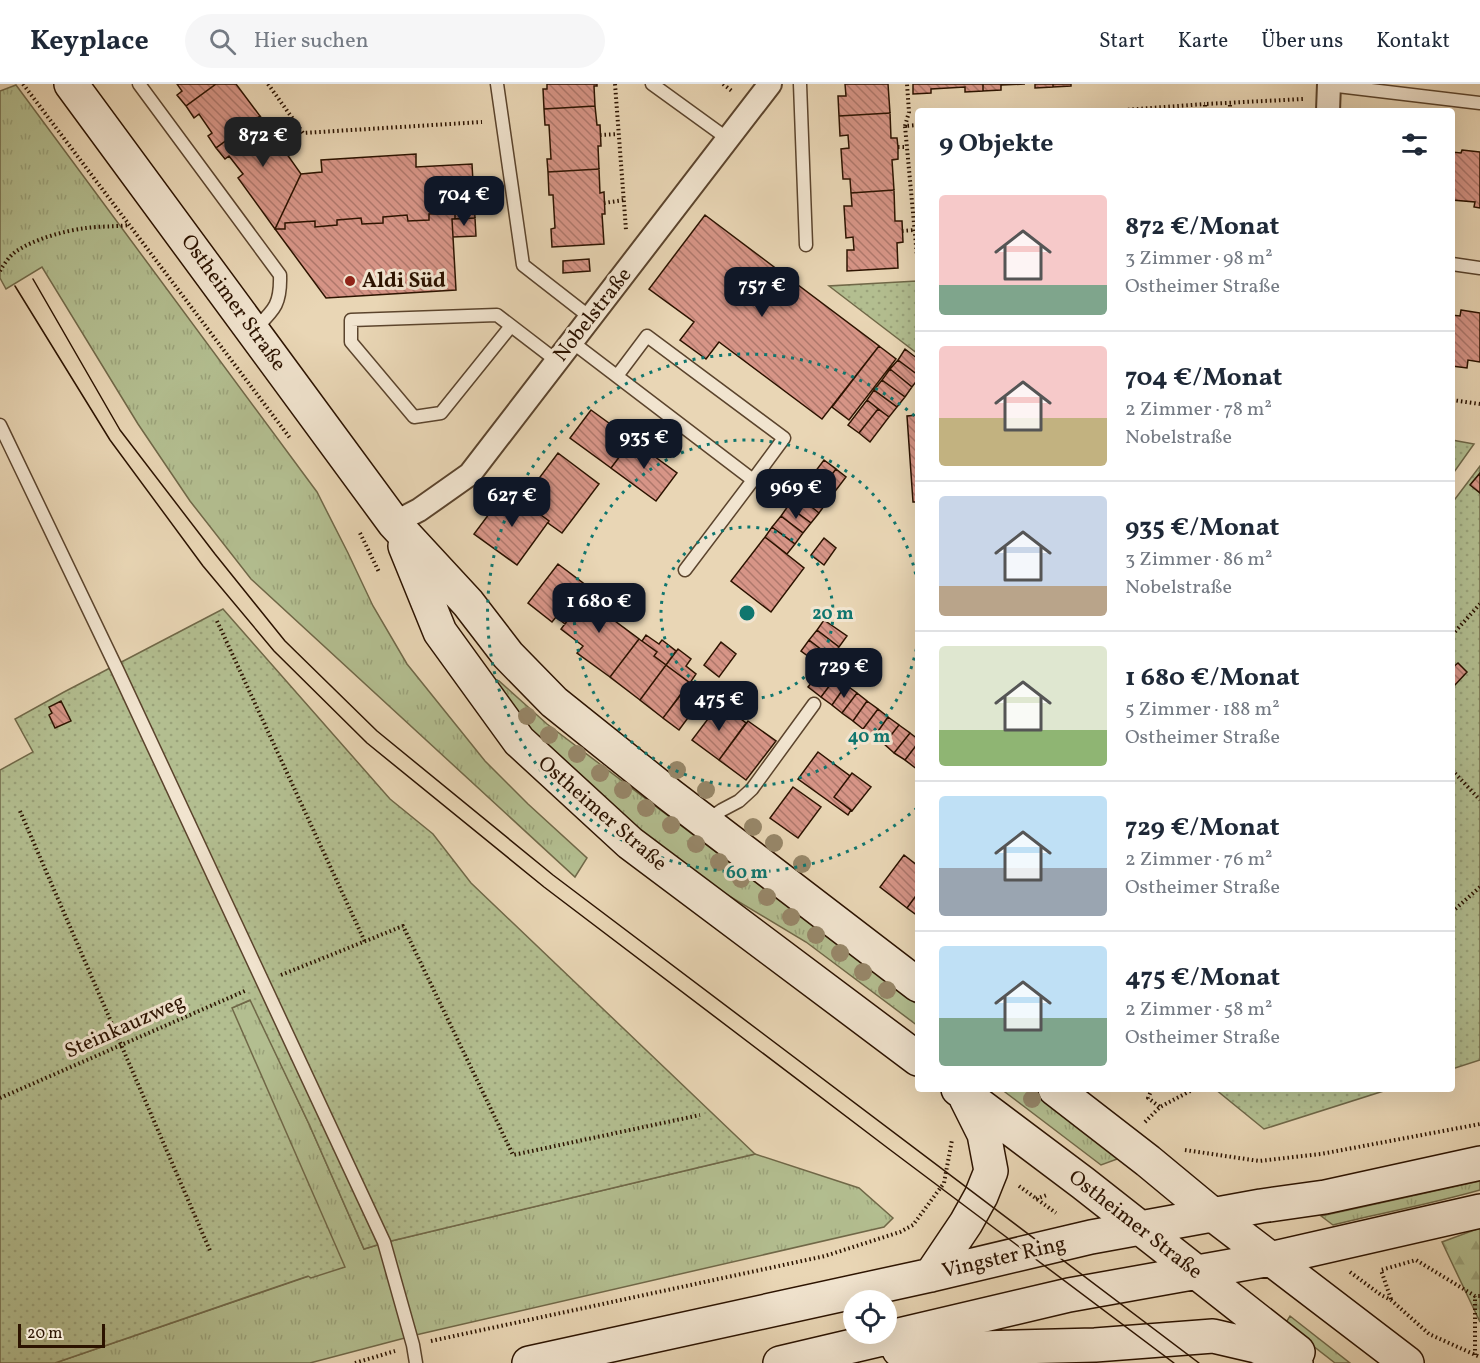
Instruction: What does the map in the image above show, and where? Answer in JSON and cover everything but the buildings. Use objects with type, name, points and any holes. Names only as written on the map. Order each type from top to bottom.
[{"type":"main road","name":"Ostheimer Straße","points":[[71,84],[394,522],[468,603],[508,655],[554,702],[705,822],[915,983]]},
{"type":"main road","name":"Ostheimer Straße","points":[[394,522],[440,632],[519,741],[630,843],[915,1057]]},
{"type":"main road","points":[[477,683],[488,669],[518,665]]},
{"type":"main road","name":"Ostheimer Straße","points":[[961,1092],[1083,1183],[1311,1363]]},
{"type":"main road","points":[[931,1275],[966,1223],[981,1196],[990,1171],[984,1134],[961,1092]]},
{"type":"main road","points":[[1059,1092],[1212,1214],[1407,1363]]},
{"type":"main road","name":"Vingster Ring","points":[[529,1363],[931,1275],[1091,1237],[1212,1214],[1325,1197],[1480,1163]]},
{"type":"main road","points":[[780,1363],[1069,1295],[1270,1259],[1480,1211]]},
{"type":"main road","points":[[832,1352],[1095,1345],[1213,1336],[1256,1346],[1296,1363]]},
{"type":"street","name":"Nobelstraße","points":[[394,522],[419,510],[470,474],[770,84]]},
{"type":"lane","points":[[139,84],[280,275],[281,292],[274,310],[253,331]]},
{"type":"lane","points":[[497,84],[523,265],[591,318]]},
{"type":"lane","points":[[652,84],[728,139]]},
{"type":"lane","points":[[800,84],[806,245]]},
{"type":"lane","points":[[1328,94],[1480,103]]},
{"type":"lane","points":[[1455,264],[1480,268]]},
{"type":"lane","points":[[511,326],[441,413],[414,417],[351,342],[351,321],[497,315],[557,362]]},
{"type":"lane","points":[[616,376],[647,336],[784,438],[685,570]]},
{"type":"lane","points":[[572,342],[753,480]]},
{"type":"lane","points":[[0,425],[122,680],[384,1242],[416,1363]]},
{"type":"lane","points":[[705,822],[739,801],[752,789],[814,704]]},
{"type":"path","points":[[23,84],[295,445]]},
{"type":"path","points":[[268,84],[303,133],[502,120]]},
{"type":"path","points":[[615,84],[629,268]]},
{"type":"path","points":[[908,84],[909,112],[905,126],[915,239]]},
{"type":"path","points":[[1151,108],[1328,94]]},
{"type":"path","points":[[1230,103],[1230,108]]},
{"type":"path","points":[[905,126],[915,126]]},
{"type":"path","points":[[600,135],[618,134]]},
{"type":"path","points":[[898,147],[907,147]]},
{"type":"path","points":[[604,203],[624,200]]},
{"type":"path","points":[[0,271],[15,253],[42,238],[88,228],[129,225]]},
{"type":"path","points":[[902,231],[914,230]]},
{"type":"path","points":[[1455,400],[1480,404]]},
{"type":"path","points":[[1455,632],[1480,604]]},
{"type":"path","points":[[217,621],[365,942]]},
{"type":"path","points":[[1455,773],[1480,800]]},
{"type":"path","points":[[20,811],[211,1253]]},
{"type":"path","points":[[1455,909],[1480,887]]},
{"type":"path","name":"Steinkauzweg","points":[[0,1098],[263,983],[403,926],[513,1155],[700,1115]]},
{"type":"path","points":[[1151,1092],[1148,1098],[1160,1107]]},
{"type":"path","points":[[1144,1122],[1160,1107],[1188,1092]]},
{"type":"path","points":[[1181,1149],[1259,1161],[1322,1154],[1480,1124]]},
{"type":"path","points":[[355,1363],[412,1345],[825,1256],[900,1233],[913,1225],[944,1183],[953,1133]]},
{"type":"path","points":[[1391,1300],[1381,1270],[1416,1260],[1477,1296],[1475,1355]]},
{"type":"path","points":[[1381,1295],[1391,1300],[1429,1334],[1480,1357]]},
{"type":"green space","points":[[16,85],[317,492],[373,606],[407,664],[485,761],[587,858],[575,877],[251,579],[190,501],[138,424],[42,267],[6,289],[0,278],[0,91]]},
{"type":"green space","points":[[915,281],[915,352],[829,286]]},
{"type":"green space","points":[[1455,441],[1474,444],[1455,471]]},
{"type":"green space","points":[[1480,466],[1480,1060],[1455,1068],[1455,499]]},
{"type":"green space","points":[[223,609],[390,799],[433,834],[471,883],[755,1154],[364,1249],[309,1124],[250,1000],[232,1008],[345,1267],[311,1278],[308,1276],[55,1363],[0,1363],[0,770],[33,752],[15,719]]},
{"type":"green space","points":[[496,680],[499,681],[547,724],[915,1003],[915,1024],[806,942],[694,875],[633,826],[546,746],[503,699],[494,684]]},
{"type":"green space","points":[[251,1000],[364,1249],[755,1154],[859,1188],[893,1218],[884,1227],[420,1334],[310,1363],[55,1363],[309,1276],[344,1267],[231,1008]]},
{"type":"green space","points":[[1005,1092],[1033,1092],[1120,1158],[1101,1165]]},
{"type":"green space","points":[[1219,1092],[1381,1092],[1264,1129]]},
{"type":"green space","points":[[1480,1181],[1480,1190],[1333,1225],[1321,1216]]},
{"type":"green space","points":[[1480,1228],[1480,1322],[1442,1242]]},
{"type":"green space","points":[[1290,1316],[1350,1363],[1335,1363],[1285,1324]]},
{"type":"tram line","points":[[33,279],[120,430],[285,641],[377,731],[553,875],[1199,1363]]},
{"type":"tram line","points":[[15,286],[110,440],[203,566],[274,651],[367,743],[544,887],[1174,1363]]},
{"type":"place","name":"Aldi Süd","points":[[350,281]]}]
